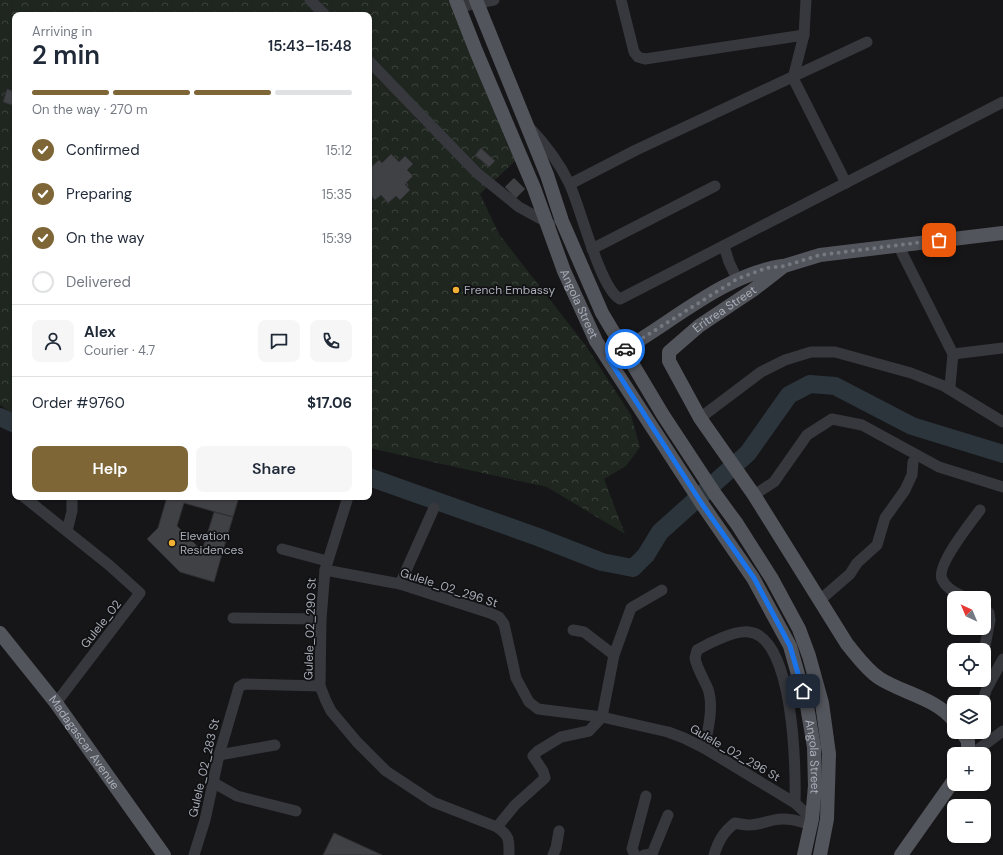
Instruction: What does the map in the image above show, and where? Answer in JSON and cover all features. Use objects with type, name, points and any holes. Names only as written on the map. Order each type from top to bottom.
[{"type":"main road","points":[[476,1],[547,175],[562,221],[602,313],[663,415],[714,494],[737,524],[772,579],[799,629],[809,656],[822,703],[829,754],[821,787],[827,818],[820,855]]},
{"type":"main road","name":"Angola Street","points":[[457,3],[548,225],[564,271],[596,341],[754,578],[790,646],[807,706],[821,787],[804,855]]},
{"type":"main road","name":"Eritrea Street","points":[[700,418],[669,361],[668,352],[699,326],[753,290],[784,266],[820,255],[1003,233]]},
{"type":"main road","points":[[608,358],[737,279],[766,268],[784,266]]},
{"type":"main road","points":[[700,418],[754,495],[847,644],[864,665],[879,678],[933,704],[947,715]]},
{"type":"main road","name":"Madagascar Avenue","points":[[0,632],[56,703],[164,855]]},
{"type":"main road","points":[[901,855],[947,790]]},
{"type":"street","points":[[310,0],[322,12]]},
{"type":"street","points":[[457,3],[494,0]]},
{"type":"street","points":[[621,0],[634,52],[638,57],[645,59],[804,35]]},
{"type":"street","points":[[806,0],[804,35],[793,78],[846,183]]},
{"type":"street","points":[[570,184],[636,150],[793,78],[867,42]]},
{"type":"street","points":[[372,64],[477,173],[519,207],[548,225],[562,221]]},
{"type":"street","points":[[526,123],[552,152],[570,184],[592,249],[612,293],[615,297],[620,299],[1003,102]]},
{"type":"street","points":[[592,249],[715,186]]},
{"type":"street","points":[[724,246],[729,262],[737,279]]},
{"type":"street","points":[[898,246],[953,354],[950,386]]},
{"type":"street","points":[[953,354],[1003,348]]},
{"type":"street","points":[[700,418],[761,372],[785,360],[811,352],[835,352],[911,373],[944,386],[1003,422]]},
{"type":"street","points":[[754,495],[774,482],[807,435],[832,419],[862,425],[939,467],[1003,487]]},
{"type":"street","points":[[820,600],[850,574],[857,563],[876,545],[885,518],[905,490],[912,475],[913,462]]},
{"type":"street","name":"Gulele_02","points":[[28,500],[109,565],[140,593],[139,597],[56,703]]},
{"type":"street","points":[[67,531],[72,511],[72,500]]},
{"type":"street","name":"Gulele_02_290 St","points":[[347,500],[326,565],[321,619],[320,686],[331,711],[357,742],[386,771],[433,802],[497,827]]},
{"type":"street","points":[[400,584],[434,508]]},
{"type":"street","points":[[953,591],[947,588],[941,578],[941,570],[963,532],[980,510]]},
{"type":"street","name":"Gulele_02_296 St","points":[[282,549],[326,565],[400,584],[499,617],[504,624],[516,678],[529,702],[538,710],[602,717],[668,732],[704,748],[795,803],[812,822]]},
{"type":"street","points":[[509,855],[506,833],[497,827],[515,805],[545,778],[543,771],[533,756],[538,751],[561,737],[589,730],[602,717],[614,655],[631,608],[662,590]]},
{"type":"street","points":[[233,618],[321,619]]},
{"type":"street","points":[[573,630],[584,632],[614,655]]},
{"type":"street","points":[[704,748],[707,736],[710,707],[708,691],[695,658],[698,650],[716,639],[742,633],[748,632],[759,636],[768,644],[780,669],[791,713],[796,769],[795,803]]},
{"type":"street","points":[[991,676],[1003,661]]},
{"type":"street","name":"Gulele_02_283 St","points":[[194,855],[204,826],[219,755],[239,686],[244,684],[320,686]]},
{"type":"street","points":[[968,743],[1003,731]]},
{"type":"street","points":[[219,755],[275,745]]},
{"type":"street","points":[[214,783],[237,796],[296,811]]},
{"type":"street","points":[[635,855],[632,849],[646,796]]},
{"type":"street","points":[[644,855],[652,854],[668,815]]},
{"type":"street","points":[[714,855],[719,841],[726,830],[734,823],[751,826],[775,820],[812,822]]},
{"type":"street","points":[[553,855],[556,848],[559,831]]},
{"type":"green space","name":"French Embassy","points":[[0,0],[451,0],[516,152],[515,161],[480,194],[499,234],[586,346],[631,415],[640,447],[626,466],[604,479],[625,534],[547,487],[372,449],[372,12],[12,12],[12,413],[0,405]]},
{"type":"building","points":[[7,89],[12,91],[12,105],[3,102]]},
{"type":"building","points":[[481,148],[495,161],[489,167],[475,155]]},
{"type":"building","points":[[391,154],[399,162],[405,156],[413,164],[407,170],[413,176],[405,184],[410,190],[400,200],[396,196],[388,203],[381,195],[375,200],[372,196],[372,166],[379,160],[382,163]]},
{"type":"building","points":[[514,178],[525,189],[516,198],[505,187]]},
{"type":"building","name":"Elevation Residences","points":[[166,500],[238,500],[233,517],[184,503],[177,526],[198,547],[222,554],[214,582],[180,572],[147,539],[158,528]]},
{"type":"building","points":[[214,512],[233,517],[222,554],[203,548]]},
{"type":"building","points":[[334,833],[382,855],[323,855]]},
{"type":"waterway","points":[[372,478],[538,537],[602,562],[633,568],[646,555],[660,532],[748,453],[789,395],[810,384],[835,386],[912,426],[1003,454]]},
{"type":"waterway","points":[[0,417],[12,423]]},
{"type":"way so far","points":[[625,349],[737,279],[766,268],[784,266],[820,255],[939,240]]},
{"type":"place","name":"French Embassy","points":[[456,290]]},
{"type":"place","name":"Elevation Residences","points":[[172,543]]},
{"type":"route","points":[[625,349],[608,358],[702,504],[754,578],[790,646],[803,691]]}]
